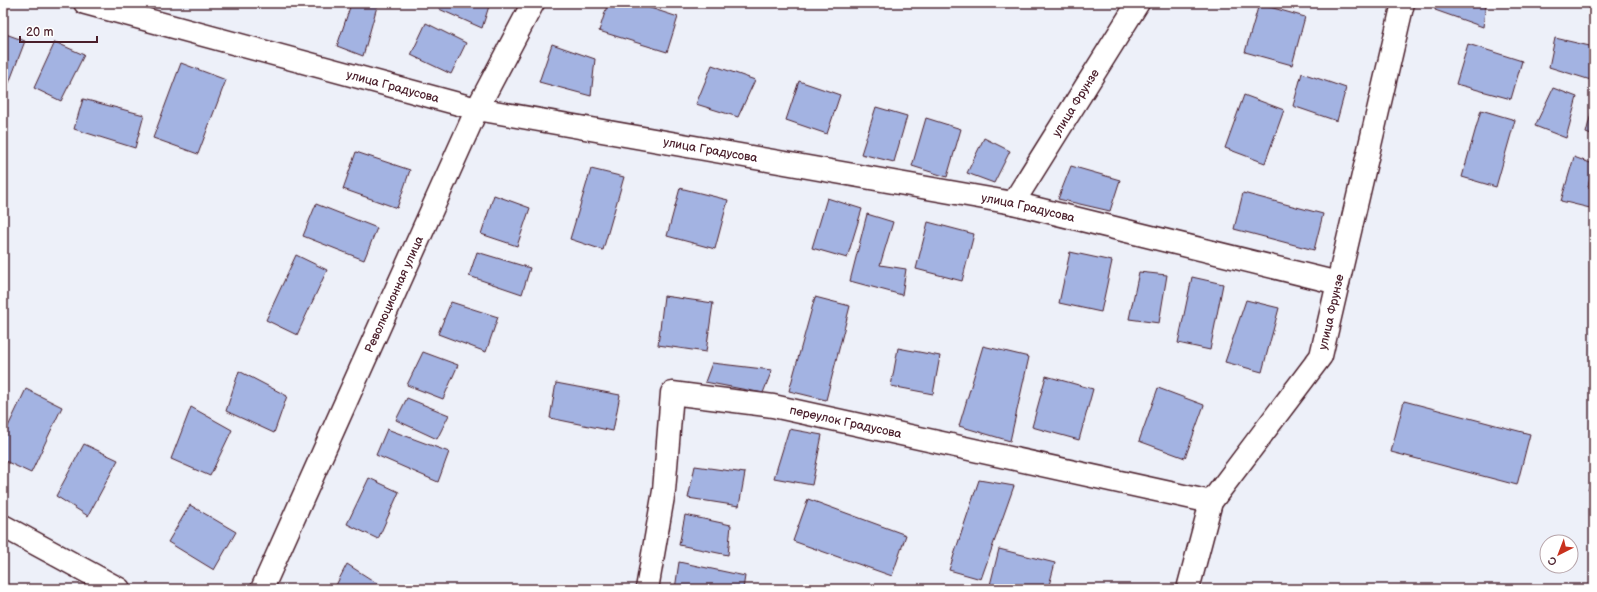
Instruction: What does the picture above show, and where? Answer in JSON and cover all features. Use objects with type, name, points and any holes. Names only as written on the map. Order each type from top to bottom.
[{"type":"street","name":"улица Градусова","points":[[85,3],[477,109],[1013,203],[1338,283]]},
{"type":"street","name":"Революционная улица","points":[[262,589],[477,109],[533,3]]},
{"type":"street","name":"улица Фрунзе","points":[[1013,203],[1138,3]]},
{"type":"street","name":"улица Фрунзе","points":[[1188,589],[1211,502],[1321,356],[1403,3]]},
{"type":"street","name":"переулок Градусова","points":[[647,589],[664,491],[672,393],[773,406],[1211,502]]},
{"type":"street","points":[[3,526],[119,589]]},
{"type":"building","points":[[340,3],[378,3],[363,56],[337,46],[350,7]]},
{"type":"building","points":[[441,3],[490,3],[482,28],[439,9]]},
{"type":"building","points":[[608,3],[635,3],[678,17],[667,52],[599,31]]},
{"type":"building","points":[[686,3],[697,3],[694,7]]},
{"type":"building","points":[[1436,3],[1486,3],[1483,27],[1435,10]]},
{"type":"building","points":[[1259,4],[1305,17],[1292,65],[1245,52]]},
{"type":"building","points":[[426,23],[466,43],[451,74],[411,55]]},
{"type":"building","points":[[3,33],[25,41],[9,83],[3,81]]},
{"type":"building","points":[[1555,38],[1594,47],[1594,81],[1549,67]]},
{"type":"building","points":[[55,42],[84,55],[61,101],[34,88]]},
{"type":"building","points":[[552,44],[595,59],[591,96],[539,82]]},
{"type":"building","points":[[1468,44],[1522,61],[1511,99],[1456,84]]},
{"type":"building","points":[[181,63],[226,80],[198,154],[153,138]]},
{"type":"building","points":[[712,65],[755,80],[738,117],[696,104]]},
{"type":"building","points":[[1302,73],[1346,88],[1337,121],[1293,106]]},
{"type":"building","points":[[799,81],[840,95],[827,134],[786,120]]},
{"type":"building","points":[[1553,88],[1577,97],[1566,138],[1535,126]]},
{"type":"building","points":[[1244,95],[1284,110],[1265,163],[1225,148]]},
{"type":"building","points":[[83,99],[144,115],[135,148],[74,129]]},
{"type":"building","points":[[1594,102],[1594,136],[1586,133]]},
{"type":"building","points":[[876,107],[907,116],[894,162],[861,154]]},
{"type":"building","points":[[1481,110],[1515,120],[1496,187],[1462,177]]},
{"type":"building","points":[[926,118],[961,129],[947,177],[912,166]]},
{"type":"building","points":[[984,138],[1010,151],[994,183],[967,173]]},
{"type":"building","points":[[356,152],[410,170],[397,208],[343,189]]},
{"type":"building","points":[[1574,157],[1593,164],[1588,187],[1594,188],[1594,209],[1561,201]]},
{"type":"building","points":[[1071,166],[1120,180],[1110,211],[1058,199]]},
{"type":"building","points":[[591,169],[624,177],[603,250],[570,239]]},
{"type":"building","points":[[680,188],[728,200],[715,249],[667,236]]},
{"type":"building","points":[[1243,193],[1323,214],[1314,250],[1234,229]]},
{"type":"building","points":[[494,195],[530,208],[517,246],[481,234]]},
{"type":"building","points":[[827,198],[862,209],[847,258],[812,248]]},
{"type":"building","points":[[316,204],[377,228],[364,260],[303,236]]},
{"type":"building","points":[[867,214],[893,222],[880,265],[906,269],[902,295],[850,281]]},
{"type":"building","points":[[928,222],[974,234],[962,281],[916,269]]},
{"type":"building","points":[[477,252],[530,268],[522,294],[469,276]]},
{"type":"building","points":[[1070,252],[1112,261],[1101,312],[1059,303]]},
{"type":"building","points":[[296,255],[327,270],[297,335],[266,320]]},
{"type":"building","points":[[1139,272],[1167,275],[1159,323],[1129,319]]},
{"type":"building","points":[[1192,277],[1223,284],[1210,350],[1178,343]]},
{"type":"building","points":[[664,296],[713,303],[706,352],[658,345]]},
{"type":"building","points":[[815,297],[850,306],[826,400],[789,391]]},
{"type":"building","points":[[1246,300],[1279,308],[1262,372],[1225,362]]},
{"type":"building","points":[[451,302],[498,317],[486,352],[438,334]]},
{"type":"building","points":[[983,346],[1029,357],[1010,441],[959,426]]},
{"type":"building","points":[[898,348],[940,356],[933,394],[891,386]]},
{"type":"building","points":[[423,352],[458,365],[443,399],[407,385]]},
{"type":"building","points":[[712,363],[772,370],[763,393],[705,382]]},
{"type":"building","points":[[239,371],[287,396],[274,433],[226,411]]},
{"type":"building","points":[[1046,376],[1093,389],[1079,440],[1032,427]]},
{"type":"building","points":[[556,383],[620,395],[613,431],[550,418]]},
{"type":"building","points":[[1158,388],[1204,405],[1185,458],[1139,441]]},
{"type":"building","points":[[26,389],[62,407],[31,473],[3,460],[3,437]]},
{"type":"building","points":[[407,398],[449,415],[437,439],[396,420]]},
{"type":"building","points":[[1404,401],[1530,434],[1517,485],[1391,452]]},
{"type":"building","points":[[191,407],[232,430],[210,476],[171,459]]},
{"type":"building","points":[[387,429],[449,452],[438,482],[376,455]]},
{"type":"building","points":[[789,429],[822,435],[812,485],[774,478]]},
{"type":"building","points":[[84,444],[118,460],[88,516],[56,496]]},
{"type":"building","points":[[695,466],[745,473],[739,506],[688,498]]},
{"type":"building","points":[[1594,472],[1594,492],[1588,490]]},
{"type":"building","points":[[369,478],[399,492],[378,539],[347,524]]},
{"type":"building","points":[[979,480],[1014,486],[981,579],[949,570]]},
{"type":"building","points":[[808,499],[906,535],[892,576],[793,541]]},
{"type":"building","points":[[190,505],[236,532],[214,570],[168,542]]},
{"type":"building","points":[[685,515],[731,525],[728,555],[679,545]]},
{"type":"building","points":[[999,549],[1055,563],[1048,589],[989,589]]},
{"type":"building","points":[[679,562],[745,576],[743,589],[675,589]]},
{"type":"building","points":[[347,564],[386,589],[334,589]]}]
